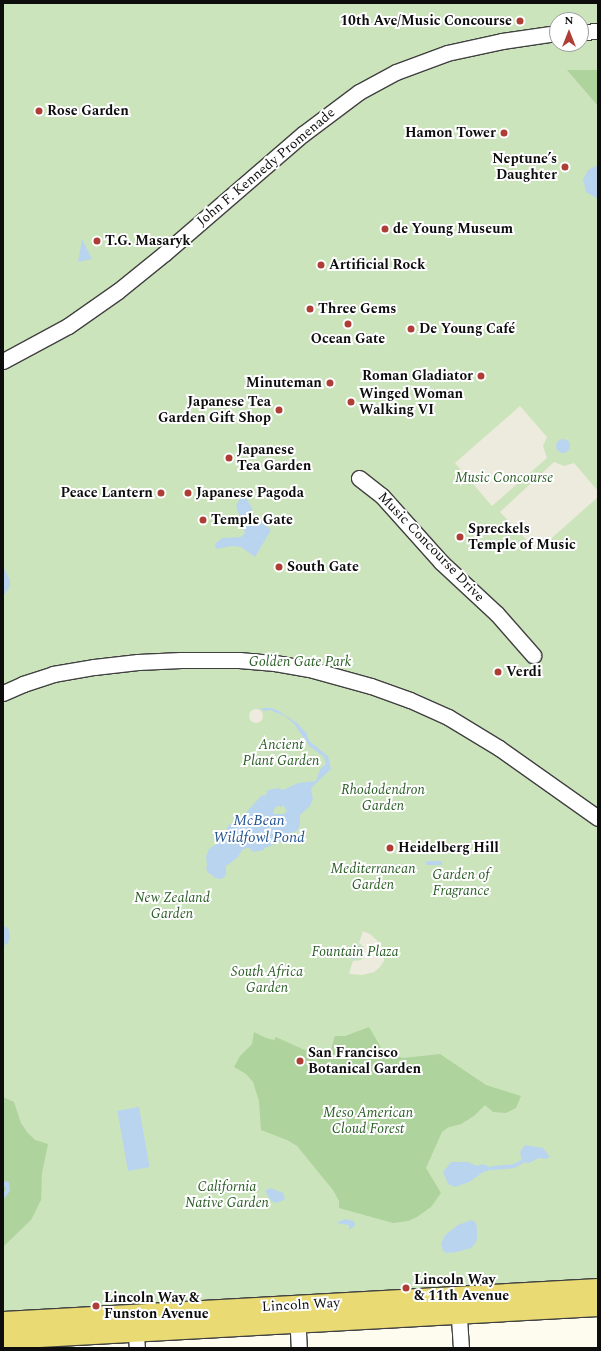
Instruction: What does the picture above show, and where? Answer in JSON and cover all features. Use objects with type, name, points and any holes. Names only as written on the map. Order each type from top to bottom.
[{"type":"main road","name":"Lincoln Way","points":[[459,1305],[598,1288]]},
{"type":"main road","name":"Lincoln Way","points":[[3,1339],[136,1331],[297,1314],[459,1305],[598,1306]]},
{"type":"main road","name":"Lincoln Way","points":[[3,1321],[136,1331]]},
{"type":"street","name":"John F. Kennedy Promenade","points":[[3,361],[51,337],[118,291],[165,253],[303,134],[360,92],[396,72],[447,53],[502,41],[549,34]]},
{"type":"street","name":"Music Concourse Drive","points":[[359,478],[382,496],[441,562],[497,614],[533,654]]},
{"type":"street","points":[[3,693],[23,684],[53,674],[138,662],[239,660],[275,663],[314,670],[378,688],[448,717],[499,748],[598,818]]},
{"type":"street","points":[[459,1305],[461,1348]]},
{"type":"street","points":[[297,1314],[299,1348]]},
{"type":"green space","name":"Golden Gate Park","points":[[3,3],[598,3],[598,1281],[3,1314]]},
{"type":"green space","points":[[567,70],[598,70],[598,106]]},
{"type":"green space","name":"Meso American Cloud Forest","points":[[369,1027],[382,1049],[389,1054],[403,1058],[440,1054],[486,1085],[521,1096],[516,1108],[506,1113],[493,1112],[485,1105],[474,1116],[461,1124],[449,1127],[442,1132],[426,1168],[441,1193],[431,1207],[417,1217],[408,1221],[393,1223],[339,1208],[339,1201],[333,1190],[297,1146],[287,1140],[261,1130],[259,1101],[253,1082],[246,1074],[234,1067],[240,1056],[252,1044],[254,1032],[274,1040],[276,1037],[307,1051],[314,1060],[329,1056],[335,1036],[345,1036]]},
{"type":"green space","points":[[3,1097],[14,1102],[21,1123],[27,1132],[35,1140],[48,1144],[42,1173],[41,1200],[31,1220],[3,1247]]},
{"type":"shaded area","points":[[520,406],[547,437],[543,446],[547,458],[492,506],[455,463]]},
{"type":"shaded area","points":[[554,462],[564,466],[574,463],[598,491],[598,497],[537,551],[500,512]]},
{"type":"shaded area","points":[[256,709],[261,711],[263,716],[261,721],[256,723],[251,721],[249,716],[251,711]]},
{"type":"shaded area","points":[[363,931],[370,934],[381,944],[384,961],[374,972],[362,975],[351,974],[349,973],[353,961],[361,960],[365,954],[363,946],[359,943]]},
{"type":"water","points":[[598,165],[598,199],[586,192],[583,180],[588,170]]},
{"type":"water","points":[[82,239],[92,259],[78,262]]},
{"type":"water","points":[[563,439],[568,441],[570,446],[568,451],[563,453],[558,451],[556,446],[558,441]]},
{"type":"water","points":[[243,493],[252,508],[253,514],[271,530],[255,557],[241,547],[232,546],[216,549],[215,544],[222,538],[241,537],[245,533],[236,506]]},
{"type":"water","points":[[3,566],[10,581],[10,587],[3,596]]},
{"type":"water","name":"McBean Wildfowl Pond","points":[[260,708],[271,708],[277,710],[297,723],[307,734],[309,741],[328,756],[331,769],[311,788],[313,799],[310,806],[300,815],[300,825],[297,831],[288,834],[286,840],[264,848],[264,850],[253,852],[249,848],[243,849],[237,858],[226,866],[226,876],[221,879],[215,878],[208,873],[206,869],[206,856],[209,849],[221,841],[229,825],[245,814],[262,795],[265,796],[268,790],[278,788],[283,790],[298,783],[316,781],[320,769],[326,764],[324,757],[309,746],[295,725],[285,716],[270,710],[264,711]],"holes":[[[283,805],[287,811],[284,814],[273,814],[274,809],[277,806],[282,807]]]},
{"type":"water","points":[[3,926],[8,928],[10,936],[8,943],[3,946]]},
{"type":"water","points":[[352,945],[358,945],[362,949],[362,955],[358,959],[352,959],[348,955],[348,949]]},
{"type":"water","points":[[139,1107],[150,1167],[128,1171],[117,1111]]},
{"type":"water","points":[[525,1145],[543,1148],[550,1157],[546,1159],[539,1158],[529,1163],[522,1162],[520,1152]]},
{"type":"water","points":[[451,1162],[468,1162],[477,1166],[482,1164],[493,1168],[485,1171],[469,1182],[455,1187],[448,1184],[443,1172]]},
{"type":"water","points":[[3,1181],[9,1182],[10,1191],[3,1200],[3,1194],[6,1188],[3,1186]]},
{"type":"water","points":[[270,1188],[283,1193],[285,1199],[277,1203],[271,1201],[265,1191]]},
{"type":"water","points":[[345,1219],[354,1221],[355,1226],[349,1230],[349,1225],[336,1223]]},
{"type":"water","points":[[472,1220],[476,1223],[477,1229],[477,1239],[475,1244],[471,1248],[457,1252],[446,1253],[443,1251],[441,1244],[445,1235],[458,1225]]},
{"type":"waterway","points":[[428,863],[440,863]]},
{"type":"waterway","points":[[493,1168],[514,1166],[522,1162]]},
{"type":"place","name":"10th Ave/Music Concourse","points":[[520,21]]},
{"type":"place","name":"Rose Garden","points":[[39,111]]},
{"type":"place","name":"Hamon Tower","points":[[504,133]]},
{"type":"place","name":"Neptune’s Daughter","points":[[565,167]]},
{"type":"place","name":"de Young Museum","points":[[385,229]]},
{"type":"place","name":"T.G. Masaryk","points":[[97,241]]},
{"type":"place","name":"Artificial Rock","points":[[321,265]]},
{"type":"place","name":"Three Gems","points":[[310,309]]},
{"type":"place","name":"Ocean Gate","points":[[348,324]]},
{"type":"place","name":"De Young Café","points":[[411,329]]},
{"type":"place","name":"Roman Gladiator","points":[[481,376]]},
{"type":"place","name":"Minuteman","points":[[330,383]]},
{"type":"place","name":"Winged Woman Walking VI","points":[[351,402]]},
{"type":"place","name":"Japanese Tea Garden Gift Shop","points":[[279,410]]},
{"type":"place","name":"Japanese Tea Garden","points":[[229,458]]},
{"type":"place","name":"Peace Lantern","points":[[161,493]]},
{"type":"place","name":"Japanese Pagoda","points":[[188,493]]},
{"type":"place","name":"Temple Gate","points":[[203,520]]},
{"type":"place","name":"Spreckels Temple of Music","points":[[460,537]]},
{"type":"place","name":"South Gate","points":[[279,567]]},
{"type":"place","name":"Verdi","points":[[498,672]]},
{"type":"place","name":"Heidelberg Hill","points":[[390,848]]},
{"type":"place","name":"San Francisco Botanical Garden","points":[[300,1061]]},
{"type":"place","name":"Lincoln Way & 11th Avenue","points":[[406,1288]]},
{"type":"place","name":"Lincoln Way & Funston Avenue","points":[[96,1306]]},
{"type":"park label","name":"Music Concourse","points":[[504,478]]},
{"type":"park label","name":"Ancient Plant Garden","points":[[281,754]]},
{"type":"park label","name":"Rhododendron Garden","points":[[383,798]]},
{"type":"park label","name":"Mediterranean Garden","points":[[373,878]]},
{"type":"park label","name":"Garden of Fragrance","points":[[461,884]]},
{"type":"park label","name":"New Zealand Garden","points":[[172,906]]},
{"type":"park label","name":"Fountain Plaza","points":[[355,952]]},
{"type":"park label","name":"South Africa Garden","points":[[267,980]]},
{"type":"park label","name":"California Native Garden","points":[[227,1196]]}]
